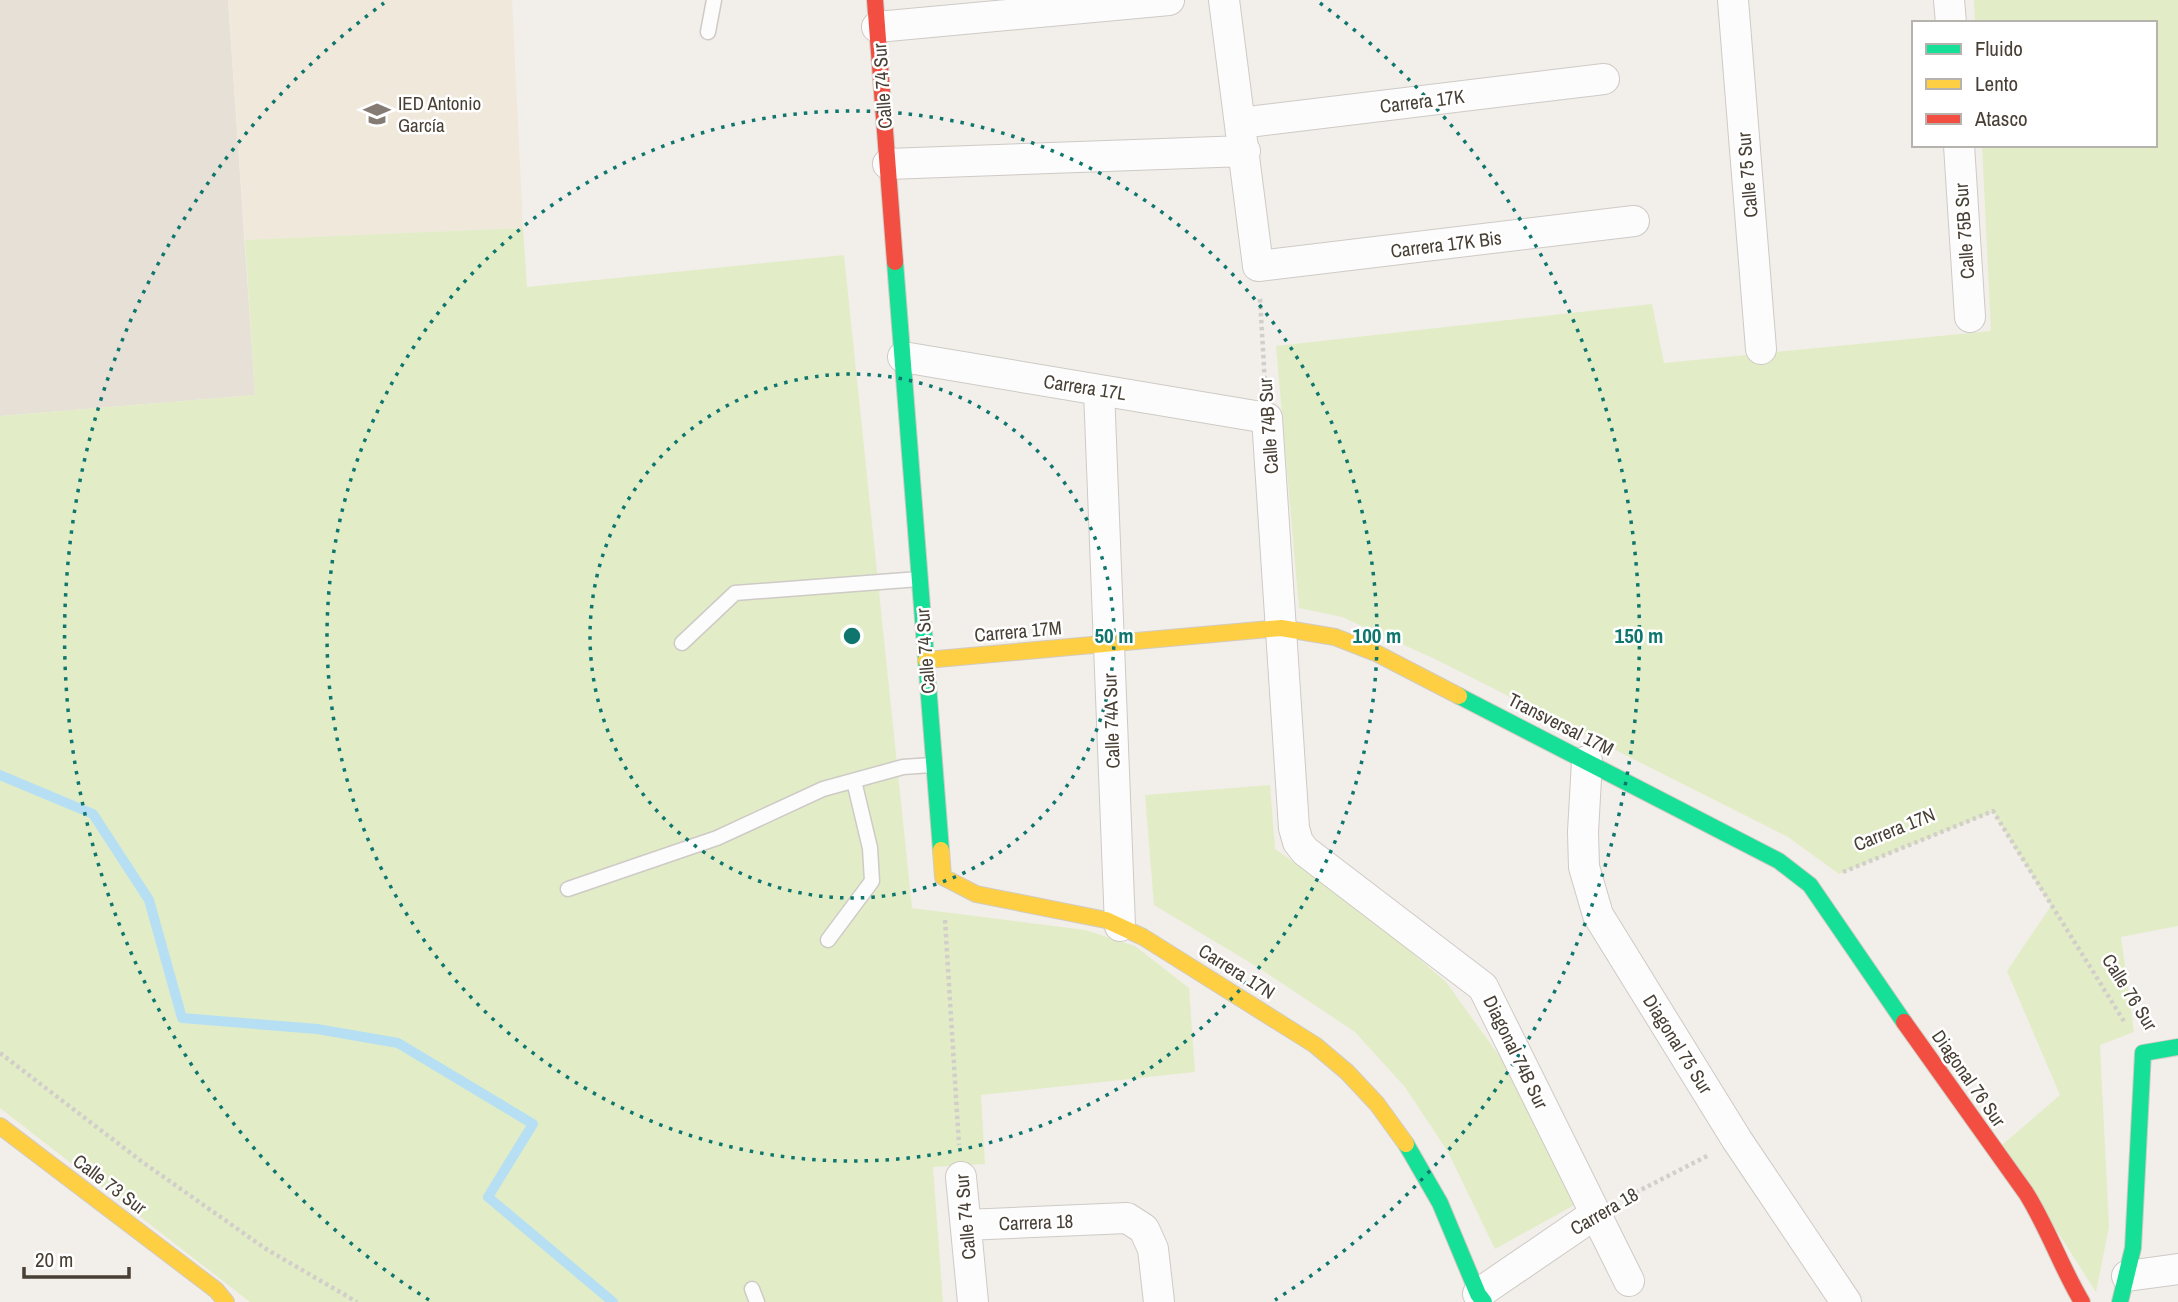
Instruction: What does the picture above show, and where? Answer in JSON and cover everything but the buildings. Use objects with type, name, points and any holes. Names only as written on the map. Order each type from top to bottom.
[{"type":"street","points":[[876,13],[1169,0]]},
{"type":"street","points":[[1224,0],[1258,267]]},
{"type":"street","name":"Calle 75 Sur","points":[[1733,0],[1761,349]]},
{"type":"street","points":[[1949,0],[1951,21]]},
{"type":"street","name":"Calle 74 Sur","points":[[876,13],[943,877]]},
{"type":"street","name":"Carrera 17K","points":[[888,164],[1242,137],[1604,79]]},
{"type":"street","name":"Calle 75B Sur","points":[[1959,147],[1970,317]]},
{"type":"street","name":"Carrera 17K Bis","points":[[1258,267],[1634,222]]},
{"type":"street","name":"Carrera 17L","points":[[903,357],[1267,418]]},
{"type":"street","name":"Calle 74A Sur","points":[[1099,390],[1120,926]]},
{"type":"street","name":"Calle 74B Sur","points":[[1267,418],[1294,828],[1297,842],[1305,851]]},
{"type":"street","name":"Carrera 17M","points":[[926,660],[1281,628]]},
{"type":"street","name":"Transversal 17M","points":[[1281,628],[1335,637],[1376,653],[1779,861],[1810,886]]},
{"type":"street","name":"Diagonal 75 Sur","points":[[1587,761],[1584,867],[1598,915],[1737,1140],[1846,1302]]},
{"type":"street","name":"Diagonal 74B Sur","points":[[1305,851],[1483,986],[1629,1281]]},
{"type":"street","name":"Carrera 17N","points":[[943,877],[976,894],[1093,916],[1120,926],[1143,937],[1315,1045],[1347,1072],[1377,1104],[1404,1140],[1440,1203],[1480,1299]]},
{"type":"street","name":"Diagonal 76 Sur","points":[[1810,886],[1948,1086],[2026,1193],[2041,1217],[2081,1302]]},
{"type":"street","points":[[2143,1052],[2178,1047]]},
{"type":"street","name":"Calle 76 Sur","points":[[2123,1289],[2133,1248],[2143,1052]]},
{"type":"street","name":"Calle 73 Sur","points":[[0,1126],[211,1298]]},
{"type":"street","name":"Calle 74 Sur","points":[[961,1177],[973,1302]]},
{"type":"street","name":"Carrera 18","points":[[1480,1299],[1595,1213]]},
{"type":"street","name":"Carrera 18","points":[[966,1225],[1126,1218],[1144,1229],[1153,1249],[1159,1302]]},
{"type":"street","points":[[2123,1289],[2178,1269]]},
{"type":"lane","points":[[708,32],[714,0]]},
{"type":"lane","points":[[682,643],[735,593],[919,579]]},
{"type":"lane","points":[[568,889],[717,838],[823,789],[903,767],[934,765]]},
{"type":"lane","points":[[828,940],[872,881],[870,848],[854,781]]},
{"type":"path","name":"Calle 74B Sur","points":[[1258,267],[1267,418]]},
{"type":"path","name":"Carrera 17N","points":[[1810,886],[1993,811]]},
{"type":"path","name":"Calle 76 Sur","points":[[1993,811],[2143,1052]]},
{"type":"path","name":"Calle 74 Sur","points":[[943,877],[961,1177]]},
{"type":"path","points":[[0,1053],[141,1161],[243,1233],[356,1302]]},
{"type":"path","name":"Carrera 18","points":[[1595,1213],[1737,1140]]},
{"type":"shaded area","points":[[0,0],[228,0],[255,395],[0,416]]},
{"type":"shaded area","name":"IED Antonio García","points":[[228,0],[512,0],[523,228],[245,240]]},
{"type":"green space","points":[[1974,0],[2178,0],[2178,926],[2121,937],[2134,1032],[2100,1045],[2109,1227],[2096,1292],[2002,1145],[2060,1095],[2007,971],[2051,906],[1993,812],[1839,874],[1788,837],[1437,660],[1342,617],[1299,608],[1276,346],[1652,304],[1664,363],[1991,331],[1982,147],[2157,147],[2157,21],[1975,21]]},
{"type":"green space","points":[[523,228],[527,287],[844,255],[912,908],[1085,930],[1135,946],[1189,988],[1195,1072],[981,1095],[985,1164],[933,1167],[943,1302],[250,1302],[0,1108],[0,416],[255,395],[245,240]]},
{"type":"green space","points":[[1270,785],[1275,849],[1362,910],[1446,982],[1503,1061],[1578,1203],[1495,1249],[1448,1152],[1405,1087],[1355,1032],[1259,968],[1154,905],[1145,795]]},
{"type":"waterway","points":[[0,775],[93,814],[149,900],[182,1018],[317,1029],[398,1043],[533,1124],[488,1197],[613,1302]]},
{"type":"traffic: fast","points":[[895,262],[941,850]]},
{"type":"traffic: fast","points":[[1459,696],[1779,861],[1810,885],[1904,1022]]},
{"type":"traffic: fast","points":[[2120,1302],[2133,1248],[2143,1053],[2178,1047]]},
{"type":"traffic: fast","points":[[1406,1144],[1440,1203],[1478,1294],[1484,1302]]},
{"type":"traffic: slow","points":[[926,660],[1281,628],[1335,637],[1376,653],[1459,696]]},
{"type":"traffic: slow","points":[[941,850],[943,877],[976,894],[1106,920],[1143,937],[1315,1045],[1347,1072],[1377,1104],[1406,1144]]},
{"type":"traffic: slow","points":[[0,1126],[216,1290],[226,1302]]},
{"type":"traffic: jam","points":[[875,0],[895,262]]},
{"type":"traffic: jam","points":[[1904,1022],[2026,1193],[2082,1302]]},
{"type":"place","name":"IED Antonio García","points":[[377,114]]}]
